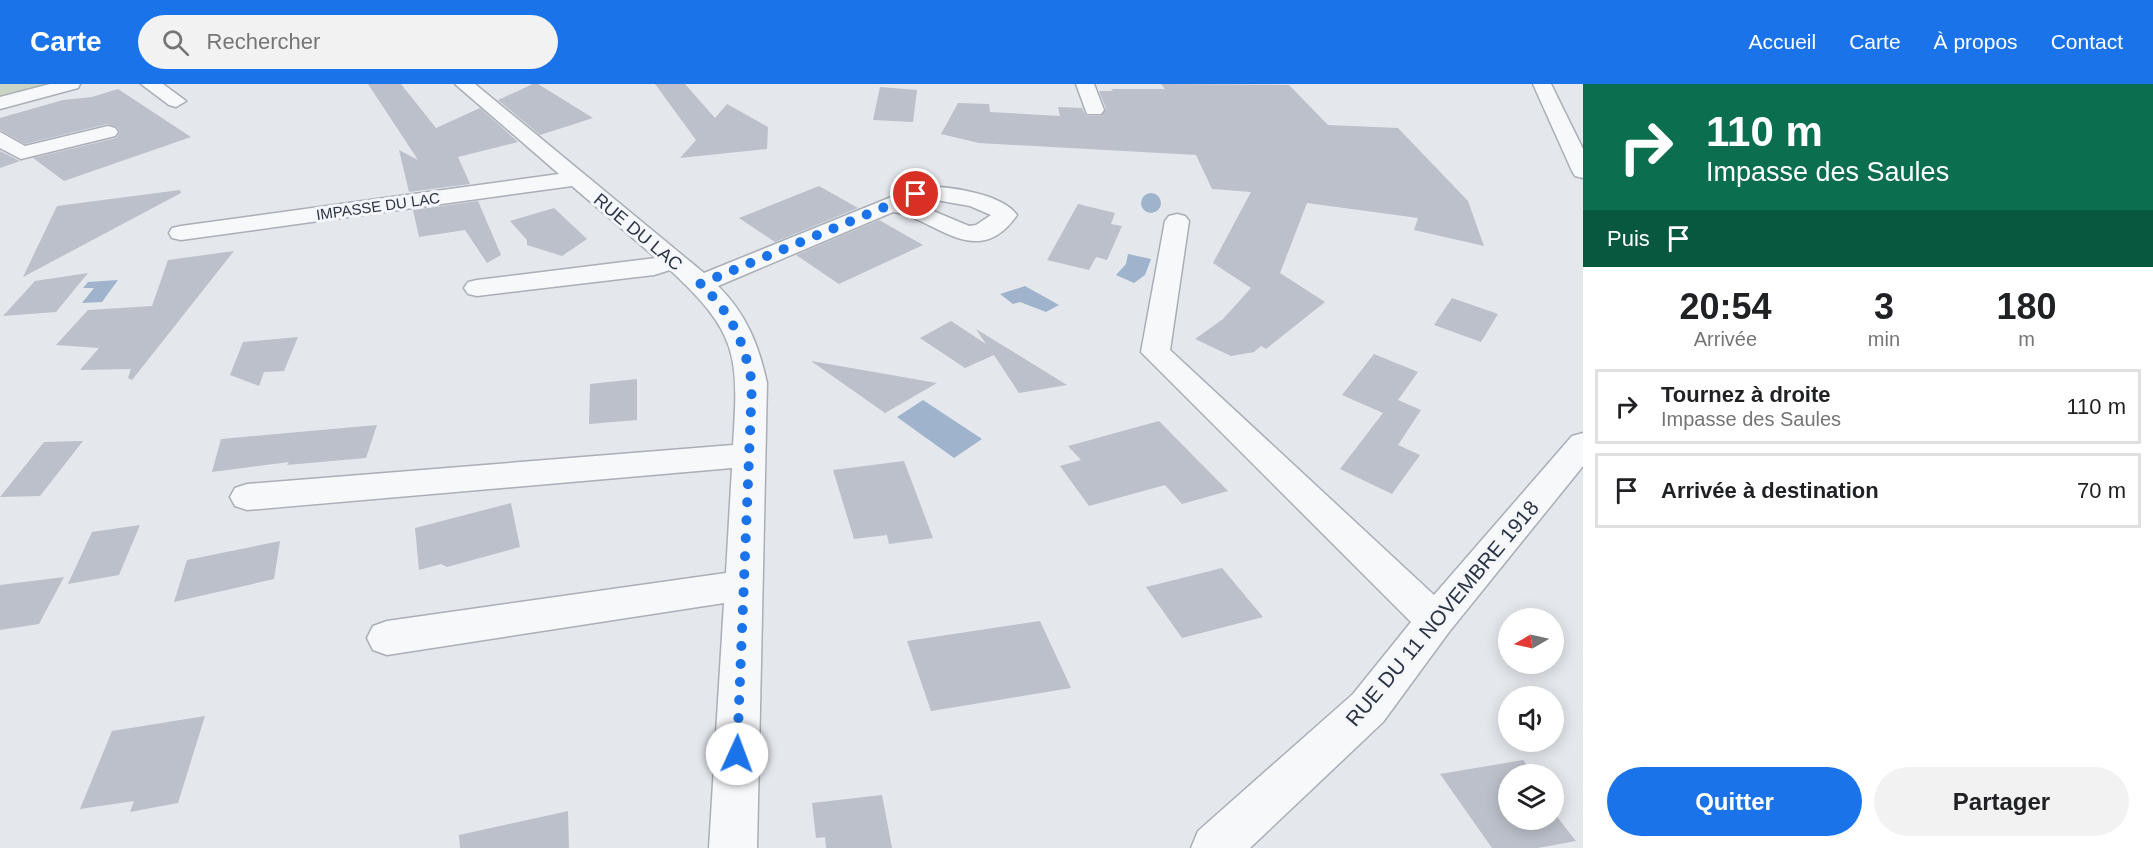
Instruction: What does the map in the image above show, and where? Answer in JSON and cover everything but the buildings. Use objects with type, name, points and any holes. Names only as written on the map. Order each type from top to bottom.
[{"type":"street","points":[[0,103],[70,84]]},
{"type":"street","points":[[150,84],[176,101]]},
{"type":"street","name":"RUE DU LAC","points":[[464,84],[700,284],[729,318],[745,349],[752,383],[733,848]]},
{"type":"street","points":[[1085,84],[1094,110]]},
{"type":"street","points":[[1542,84],[1583,170]]},
{"type":"street","points":[[0,138],[21,153],[108,132]]},
{"type":"street","name":"IMPASSE DU LAC","points":[[181,232],[574,178]]},
{"type":"street","points":[[700,284],[890,205]]},
{"type":"street","points":[[1177,220],[1155,352],[1436,621]]},
{"type":"street","points":[[477,288],[654,267],[674,260]]},
{"type":"street","name":"RUE DU 11 NOVEMBRE 1918","points":[[1215,848],[1368,708],[1436,621],[1583,444]]},
{"type":"street","points":[[247,497],[750,454]]},
{"type":"street","points":[[387,638],[744,585]]},
{"type":"green space","points":[[0,84],[54,84],[0,98]]},
{"type":"water","points":[[1147,193],[1155,193],[1161,199],[1161,207],[1155,213],[1147,213],[1141,207],[1141,199]]},
{"type":"water","points":[[1128,254],[1151,259],[1145,275],[1134,283],[1116,275],[1126,264]]},
{"type":"water","points":[[118,280],[102,302],[82,303],[94,288],[83,288],[88,282]]},
{"type":"water","points":[[1025,286],[1059,305],[1046,312],[1020,302],[1013,304],[1000,294]]},
{"type":"water","points":[[923,400],[982,439],[954,458],[897,417]]},
{"type":"route","points":[[737,754],[752,383],[745,349],[729,318],[711,294],[700,284],[916,194]]}]
